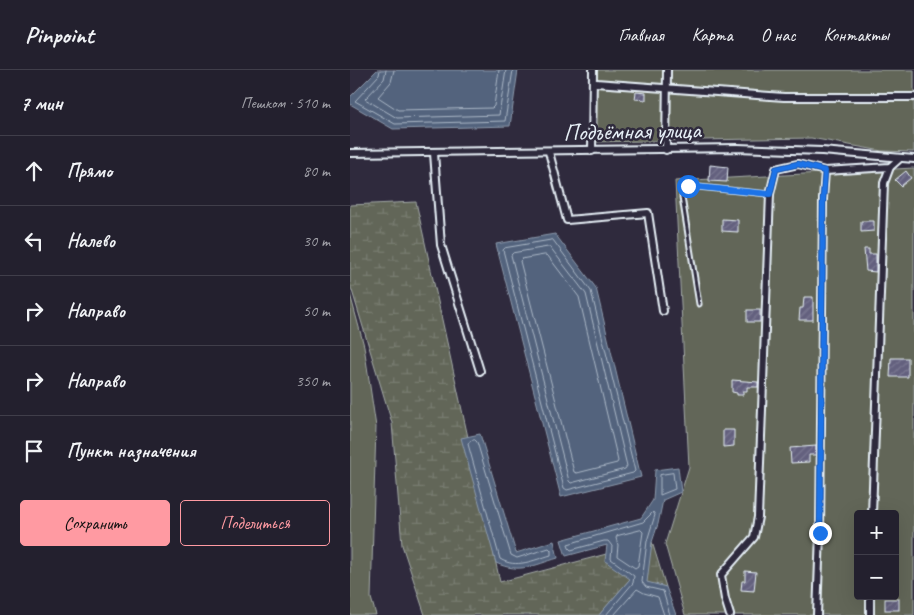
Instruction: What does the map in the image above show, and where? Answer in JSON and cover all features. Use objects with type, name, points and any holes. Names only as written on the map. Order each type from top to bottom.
[{"type":"street","points":[[592,151],[593,70]]},
{"type":"street","points":[[666,150],[667,70]]},
{"type":"street","points":[[596,83],[784,97],[914,97]]},
{"type":"street","name":"Подъёмная улица","points":[[350,153],[549,152],[738,148],[822,151],[914,159]]},
{"type":"street","points":[[549,152],[567,220],[648,212],[664,311]]},
{"type":"street","points":[[434,153],[442,245],[480,371]]},
{"type":"street","points":[[872,510],[884,183],[890,167],[899,159]]},
{"type":"street","points":[[730,615],[721,575],[754,537],[758,518],[770,194],[776,169],[798,164],[825,171],[890,167]]},
{"type":"street","points":[[818,615],[823,199],[825,171]]},
{"type":"street","points":[[870,600],[870,615]]},
{"type":"lane","points":[[699,304],[682,197],[688,186],[770,194]]},
{"type":"green space","points":[[592,70],[914,70],[914,152],[882,151],[811,138],[591,142]]},
{"type":"green space","points":[[914,168],[914,615],[685,615],[665,544],[689,467],[675,181]]},
{"type":"green space","points":[[416,202],[500,582],[652,542],[666,587],[630,579],[599,615],[425,615],[402,545],[392,423],[350,284],[350,205]]},
{"type":"green space","points":[[350,294],[364,346],[376,427],[371,598],[376,615],[350,615]]},
{"type":"water","points":[[377,70],[518,70],[510,126],[393,129],[350,104],[350,97]]},
{"type":"water","points":[[555,234],[596,288],[641,477],[561,497],[496,244]]},
{"type":"water","points":[[480,434],[516,553],[554,541],[558,558],[534,566],[520,568],[512,568],[496,563],[461,438]]},
{"type":"water","points":[[678,467],[681,492],[663,500],[652,542],[647,582],[666,587],[676,615],[599,615],[630,579],[605,561],[607,545],[566,556],[561,540],[641,518],[653,500],[655,470]]},
{"type":"building","points":[[636,92],[646,93],[646,100],[635,99]]},
{"type":"building","points":[[710,165],[728,167],[727,182],[709,181]]},
{"type":"building","points":[[906,171],[911,178],[901,186],[895,180]]},
{"type":"building","points":[[722,219],[738,220],[738,232],[722,231]]},
{"type":"building","points":[[861,221],[874,221],[874,231],[861,232]]},
{"type":"building","points":[[864,249],[869,249],[869,254],[876,254],[876,272],[866,271]]},
{"type":"building","points":[[804,297],[813,297],[813,320],[799,320],[800,308],[803,308]]},
{"type":"building","points":[[747,310],[760,310],[760,322],[747,322]]},
{"type":"building","points":[[891,358],[908,358],[908,377],[890,377]]},
{"type":"building","points":[[732,380],[758,382],[758,387],[747,387],[747,391],[743,391],[743,395],[737,395],[737,393],[732,392]]},
{"type":"building","points":[[723,430],[734,430],[734,446],[723,447]]},
{"type":"building","points":[[816,446],[816,455],[809,455],[809,462],[791,463],[790,448]]},
{"type":"building","points":[[745,571],[756,572],[754,591],[741,590],[742,581],[745,581]]},
{"type":"building","points":[[885,600],[899,600],[899,610],[885,610]]},
{"type":"route","points":[[688,186],[770,194],[776,169],[798,164],[825,171],[823,199],[820,533]]}]
